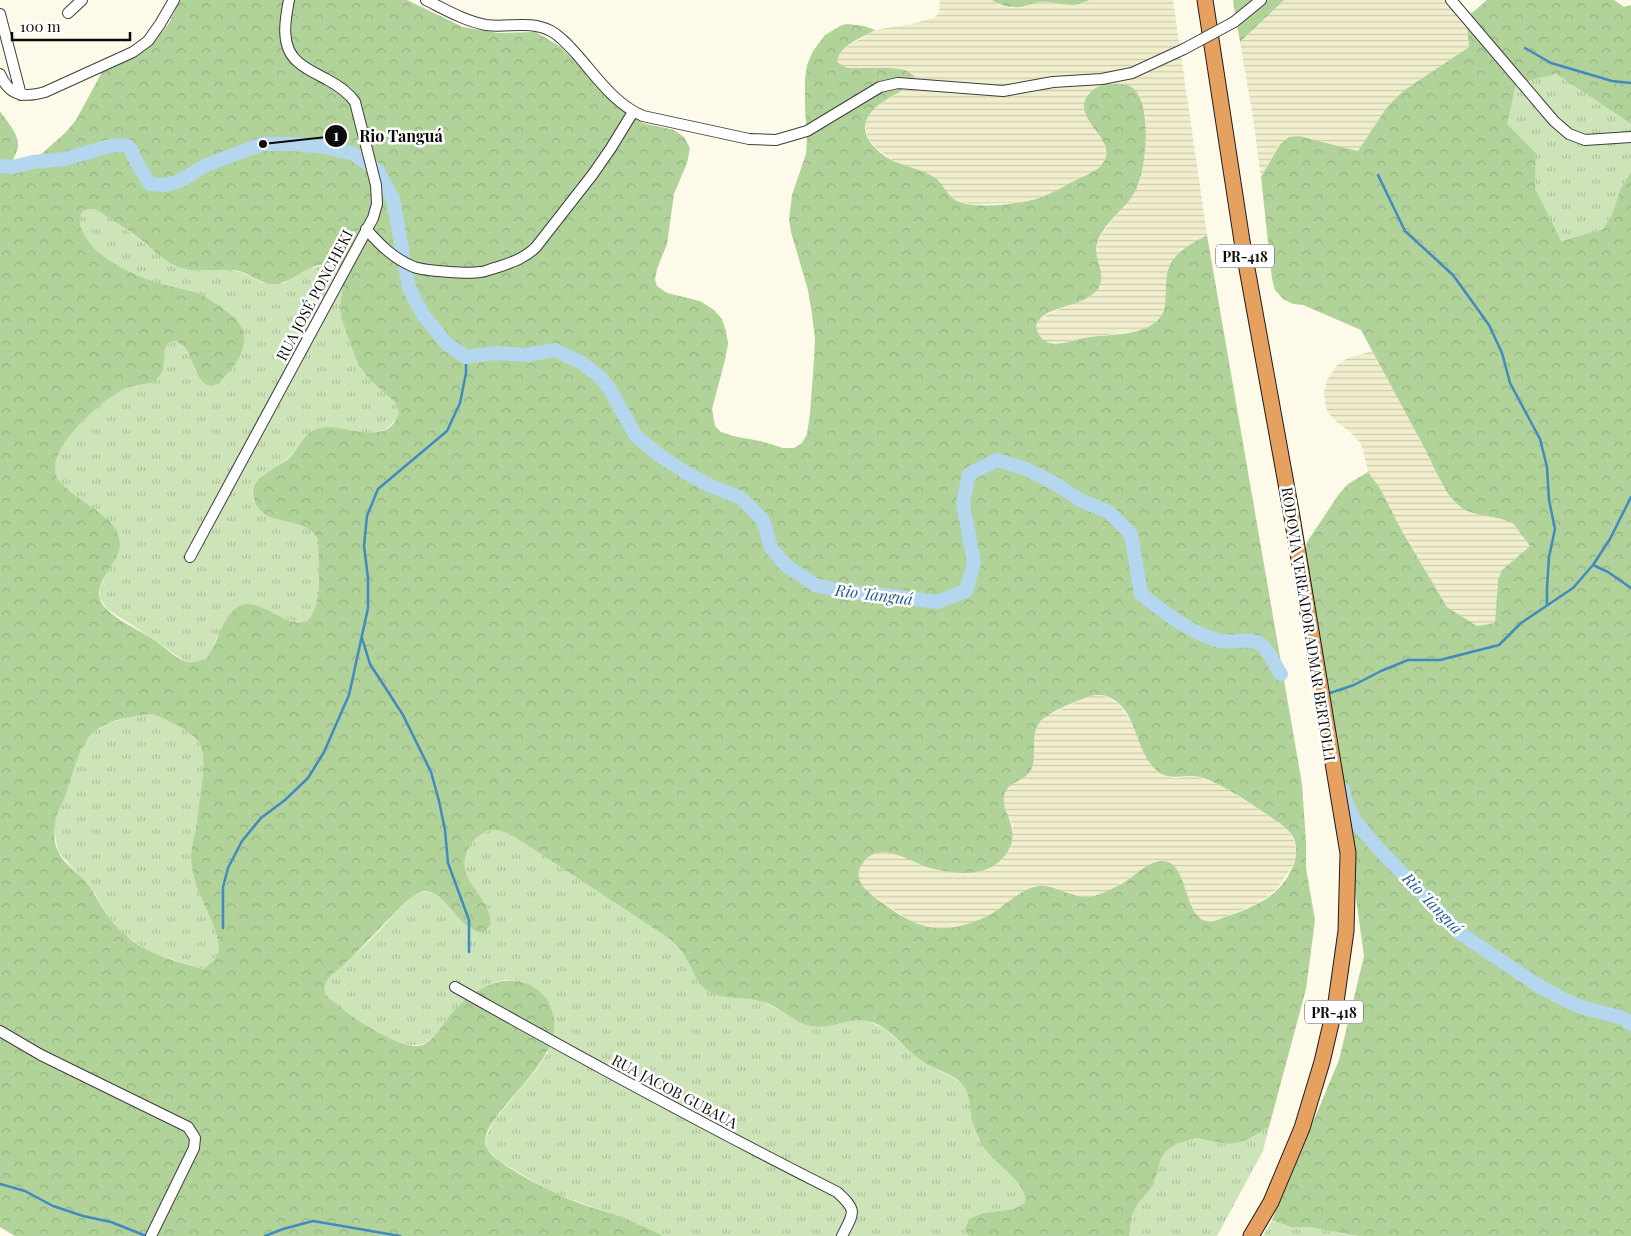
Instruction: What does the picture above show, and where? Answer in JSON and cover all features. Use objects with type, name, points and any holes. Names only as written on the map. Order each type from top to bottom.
[{"type":"highway","name":"RODOVIA VEREADOR ADMAR BERTOLLI","points":[[1205,0],[1242,241],[1291,510],[1348,853],[1346,932],[1336,1002],[1322,1062],[1302,1128],[1272,1202],[1251,1236]]},
{"type":"street","points":[[66,0],[68,13],[82,0]]},
{"type":"street","points":[[0,74],[11,90],[21,95],[45,92],[133,52],[148,40],[174,0]]},
{"type":"street","points":[[290,0],[286,16],[286,42],[290,54],[299,63],[348,93],[355,102],[376,185],[377,204],[373,218],[366,229]]},
{"type":"street","points":[[426,0],[468,21],[489,25],[533,24],[551,31],[564,40],[616,97],[633,112],[643,116],[749,139],[776,140],[807,131],[880,87],[898,83],[1003,91],[1054,82],[1102,79],[1132,73],[1184,49],[1234,22],[1261,0]]},
{"type":"street","points":[[1451,0],[1554,121],[1569,134],[1585,140],[1631,137]]},
{"type":"street","points":[[0,14],[21,95]]},
{"type":"street","name":"RUA JOSÉ PONCHEKI","points":[[190,557],[366,229],[384,248],[416,268],[438,271],[480,272],[519,260],[536,247],[593,174],[633,112]]},
{"type":"street","name":"RUA JACOB GUBAUA","points":[[454,987],[606,1072],[837,1192],[850,1204],[852,1214],[842,1236]]},
{"type":"street","points":[[0,1031],[41,1055],[188,1127],[195,1138],[194,1148],[151,1236]]},
{"type":"shaded area","points":[[940,0],[992,0],[1000,5],[1012,8],[1053,1],[1068,5],[1080,5],[1089,0],[1173,0],[1207,235],[1193,243],[1168,271],[1166,300],[1161,316],[1154,324],[1140,331],[1087,337],[1060,343],[1045,342],[1037,334],[1036,324],[1042,317],[1090,296],[1099,286],[1101,277],[1096,255],[1097,243],[1102,233],[1134,193],[1140,182],[1146,127],[1145,114],[1140,99],[1128,85],[1110,83],[1097,132],[1104,144],[1106,154],[1104,162],[1095,171],[1056,191],[1019,203],[972,204],[959,202],[952,198],[937,180],[894,161],[875,147],[867,137],[865,123],[871,112],[881,103],[909,87],[892,68],[847,68],[837,62],[837,57],[845,48],[875,30],[933,18],[939,14]]},
{"type":"shaded area","points":[[1284,0],[1452,0],[1466,18],[1469,47],[1403,91],[1387,107],[1358,151],[1299,136],[1289,137],[1279,144],[1261,177],[1240,42]]},
{"type":"shaded area","points":[[1372,351],[1437,474],[1476,514],[1502,519],[1515,524],[1530,546],[1502,570],[1498,580],[1495,623],[1477,626],[1447,607],[1403,533],[1380,488],[1368,472],[1359,441],[1330,415],[1326,408],[1324,392],[1327,380],[1338,364],[1348,358]]},
{"type":"shaded area","points":[[1094,695],[1108,697],[1119,704],[1131,721],[1148,761],[1156,770],[1165,776],[1174,778],[1196,776],[1222,786],[1281,824],[1290,832],[1295,842],[1296,855],[1293,865],[1276,890],[1259,903],[1213,922],[1206,922],[1199,919],[1176,868],[1168,862],[1160,861],[1112,889],[1097,895],[1086,897],[1074,896],[1048,886],[1034,886],[980,920],[956,928],[939,929],[923,927],[912,922],[865,890],[858,880],[858,872],[863,862],[879,852],[891,853],[954,872],[977,872],[988,869],[1001,860],[1010,849],[1013,826],[1004,805],[1003,796],[1008,786],[1027,775],[1034,760],[1034,737],[1039,723],[1047,716]]},
{"type":"green space","points":[[180,0],[407,0],[463,27],[498,33],[536,32],[561,47],[612,101],[636,119],[643,123],[674,130],[684,137],[690,148],[687,163],[674,194],[667,244],[657,269],[655,280],[657,286],[667,293],[700,301],[714,310],[722,319],[728,343],[712,409],[715,426],[721,432],[733,436],[783,448],[794,448],[802,443],[807,434],[810,414],[815,339],[808,290],[789,219],[792,195],[806,154],[805,79],[807,65],[813,51],[825,35],[842,25],[848,24],[864,26],[875,30],[846,47],[837,62],[847,68],[892,68],[905,70],[914,76],[915,80],[909,85],[875,108],[866,122],[866,135],[869,141],[885,156],[930,175],[955,200],[967,204],[1011,204],[1039,198],[1094,171],[1103,163],[1106,154],[1105,144],[1084,110],[1085,100],[1092,91],[1105,85],[1127,85],[1137,92],[1145,118],[1146,134],[1143,167],[1140,180],[1132,197],[1104,229],[1097,243],[1096,254],[1101,275],[1100,285],[1090,296],[1049,312],[1036,325],[1041,338],[1053,344],[1087,337],[1131,333],[1146,328],[1153,324],[1163,312],[1166,279],[1174,258],[1182,250],[1207,235],[1302,784],[1306,868],[1315,920],[1306,989],[1269,1127],[1247,1140],[1225,1144],[1196,1138],[1177,1144],[1166,1151],[1161,1159],[1153,1186],[1137,1205],[1132,1216],[1129,1236],[969,1236],[965,1230],[969,1219],[983,1213],[1014,1209],[1025,1203],[1025,1196],[1017,1182],[981,1143],[973,1123],[966,1091],[961,1083],[922,1061],[889,1032],[875,1023],[859,1020],[814,1027],[766,1003],[720,996],[708,991],[701,985],[685,957],[670,939],[524,843],[502,831],[491,830],[473,841],[464,860],[467,876],[486,905],[491,925],[482,933],[470,928],[437,895],[425,891],[419,892],[401,907],[330,977],[324,988],[326,994],[345,1011],[376,1031],[399,1042],[418,1046],[433,1038],[460,1004],[483,988],[495,983],[508,981],[533,986],[544,996],[550,1005],[553,1015],[553,1034],[546,1053],[534,1072],[493,1122],[486,1136],[487,1148],[493,1156],[507,1167],[551,1191],[622,1217],[664,1236],[15,1236],[0,1227],[0,111],[12,127],[18,141],[12,170],[19,171],[29,165],[66,132],[76,120],[102,72],[111,64],[153,39],[169,23]],"holes":[[[94,209],[141,240],[166,260],[176,266],[189,270],[239,271],[265,283],[274,284],[287,281],[320,265],[328,265],[337,269],[343,283],[340,306],[341,317],[358,364],[369,379],[395,402],[399,413],[394,423],[387,429],[379,432],[359,432],[329,427],[314,430],[288,459],[258,480],[253,492],[254,500],[259,509],[275,519],[305,527],[313,532],[318,540],[319,583],[316,605],[307,621],[298,622],[288,620],[258,606],[243,604],[231,613],[206,659],[198,661],[190,662],[180,659],[153,639],[123,622],[103,605],[99,592],[104,578],[119,550],[119,537],[113,525],[107,519],[64,486],[58,479],[55,468],[58,456],[65,442],[88,416],[122,390],[155,382],[163,371],[165,349],[169,343],[176,341],[183,346],[198,376],[207,385],[213,385],[225,377],[235,364],[242,349],[244,334],[234,317],[202,295],[138,276],[104,256],[92,246],[80,225],[84,210]],[[1094,695],[1109,697],[1125,711],[1143,752],[1156,770],[1170,776],[1204,778],[1227,789],[1288,830],[1294,839],[1295,858],[1289,874],[1279,888],[1266,899],[1240,912],[1212,922],[1202,920],[1195,913],[1177,870],[1171,863],[1162,861],[1152,863],[1123,883],[1097,895],[1079,896],[1049,886],[1034,887],[1018,895],[984,918],[967,924],[941,928],[930,927],[909,920],[864,888],[859,879],[860,868],[870,856],[878,853],[895,854],[930,868],[959,873],[978,872],[987,869],[1003,858],[1012,842],[1011,825],[1004,803],[1005,792],[1031,770],[1038,724],[1057,710]],[[152,714],[192,735],[197,739],[202,749],[202,782],[191,862],[197,888],[215,930],[219,947],[216,958],[203,969],[162,957],[129,938],[109,917],[85,881],[64,861],[56,845],[54,831],[57,817],[80,752],[94,732],[107,724],[122,719]]]},
{"type":"green space","points":[[992,0],[1089,0],[1076,5],[1040,2],[1010,7]]},
{"type":"green space","points":[[1233,0],[1284,0],[1240,42]]},
{"type":"green space","points":[[1487,0],[1614,0],[1624,7],[1631,5],[1631,124],[1556,74],[1516,84],[1507,124],[1536,153],[1535,188],[1561,241],[1603,229],[1612,214],[1621,188],[1631,172],[1631,1236],[1358,1236],[1309,1227],[1290,1227],[1272,1220],[1339,1060],[1364,956],[1322,651],[1305,553],[1307,542],[1339,494],[1348,484],[1368,472],[1380,488],[1403,533],[1447,607],[1477,626],[1495,623],[1498,580],[1502,570],[1530,546],[1514,524],[1502,519],[1465,510],[1449,495],[1361,330],[1303,305],[1293,304],[1283,299],[1275,290],[1272,279],[1261,177],[1280,144],[1289,137],[1299,136],[1358,151],[1387,107],[1403,91],[1469,47],[1466,18]]},
{"type":"green space","points":[[1556,74],[1631,124],[1631,172],[1621,188],[1612,214],[1603,229],[1560,241],[1535,188],[1536,153],[1506,124],[1516,84]]},
{"type":"green space","points":[[94,209],[112,219],[173,265],[204,271],[225,269],[241,272],[263,283],[284,283],[310,268],[326,265],[338,269],[343,283],[340,306],[341,317],[350,339],[395,402],[399,413],[390,426],[376,433],[324,428],[316,429],[306,436],[288,458],[259,479],[253,492],[253,499],[258,508],[274,518],[305,527],[313,532],[318,540],[319,583],[316,605],[307,621],[295,622],[282,618],[217,637],[206,659],[193,663],[184,661],[107,609],[100,598],[100,588],[120,542],[118,536],[108,521],[62,484],[57,477],[55,466],[58,454],[66,441],[76,428],[101,405],[126,388],[155,382],[163,371],[165,349],[169,343],[176,341],[183,347],[189,355],[196,373],[241,326],[228,312],[207,298],[192,291],[142,278],[108,260],[90,243],[81,228],[81,216],[84,210]]},
{"type":"green space","points":[[152,714],[171,722],[192,735],[197,739],[203,753],[202,782],[191,862],[197,888],[215,930],[219,947],[216,958],[203,969],[151,953],[125,935],[108,916],[95,894],[58,851],[55,823],[78,754],[84,743],[95,731],[106,724],[132,716]]},
{"type":"green space","points":[[495,829],[506,832],[524,843],[670,939],[687,959],[698,982],[762,1001],[807,1025],[816,1027],[853,1020],[869,1021],[886,1030],[920,1060],[962,1084],[970,1099],[978,1138],[1023,1189],[1026,1197],[1025,1203],[1014,1209],[983,1213],[965,1230],[969,1236],[664,1236],[618,1216],[553,1193],[499,1161],[487,1148],[486,1138],[494,1120],[537,1069],[548,1052],[524,982],[507,980],[490,985],[454,1012],[429,1041],[418,1045],[399,1042],[363,1023],[330,999],[324,987],[331,975],[361,949],[414,895],[422,891],[434,893],[444,901],[484,903],[467,878],[463,862],[472,843],[482,834]]},
{"type":"green space","points":[[1269,1127],[1263,1151],[1217,1236],[1129,1236],[1132,1216],[1137,1205],[1153,1186],[1161,1159],[1166,1151],[1177,1144],[1196,1138],[1225,1144],[1247,1140]]},
{"type":"green space","points":[[1272,1220],[1290,1227],[1309,1227],[1358,1236],[1263,1236]]},
{"type":"waterway","points":[[1525,48],[1551,63],[1612,81],[1631,83]]},
{"type":"waterway","name":"Rio Tanguá","points":[[0,166],[13,167],[33,162],[65,159],[110,146],[121,145],[130,148],[150,184],[165,185],[180,181],[206,165],[263,144],[324,147],[354,154],[378,171],[393,199],[409,288],[423,315],[447,344],[466,357],[496,353],[526,355],[555,350],[582,363],[601,378],[609,388],[636,436],[659,455],[685,472],[711,486],[741,498],[763,520],[771,548],[787,566],[815,585],[846,592],[937,602],[966,591],[974,563],[963,503],[969,474],[997,460],[1026,469],[1054,483],[1080,500],[1109,512],[1131,534],[1141,594],[1178,622],[1198,633],[1225,642],[1254,641],[1259,643],[1266,649],[1281,674]]},
{"type":"waterway","points":[[1378,175],[1405,231],[1453,275],[1489,325],[1502,353],[1510,383],[1540,439],[1547,467],[1549,500],[1555,529],[1549,557],[1547,605]]},
{"type":"waterway","points":[[223,928],[223,887],[228,868],[242,841],[261,818],[285,800],[308,778],[324,752],[349,695],[368,608],[368,578],[364,546],[367,516],[378,489],[447,431],[460,403],[466,373],[466,357]]},
{"type":"waterway","points":[[1330,693],[1354,685],[1408,660],[1440,660],[1499,645],[1521,623],[1573,588],[1593,565],[1610,539],[1631,497]]},
{"type":"waterway","points":[[1593,565],[1608,572],[1631,588]]},
{"type":"waterway","points":[[362,638],[370,664],[403,715],[431,772],[445,830],[448,863],[469,920],[469,952]]},
{"type":"waterway","name":"Rio Tanguá","points":[[1343,789],[1345,800],[1355,821],[1375,845],[1461,934],[1539,986],[1565,1000],[1581,1007],[1623,1018],[1631,1024]]},
{"type":"waterway","points":[[0,1184],[25,1191],[53,1206],[83,1216],[111,1222],[146,1236]]},
{"type":"waterway","points":[[265,1236],[313,1221],[400,1236]]},
{"type":"place","name":"Rio Tanguá","points":[[263,144]]}]
